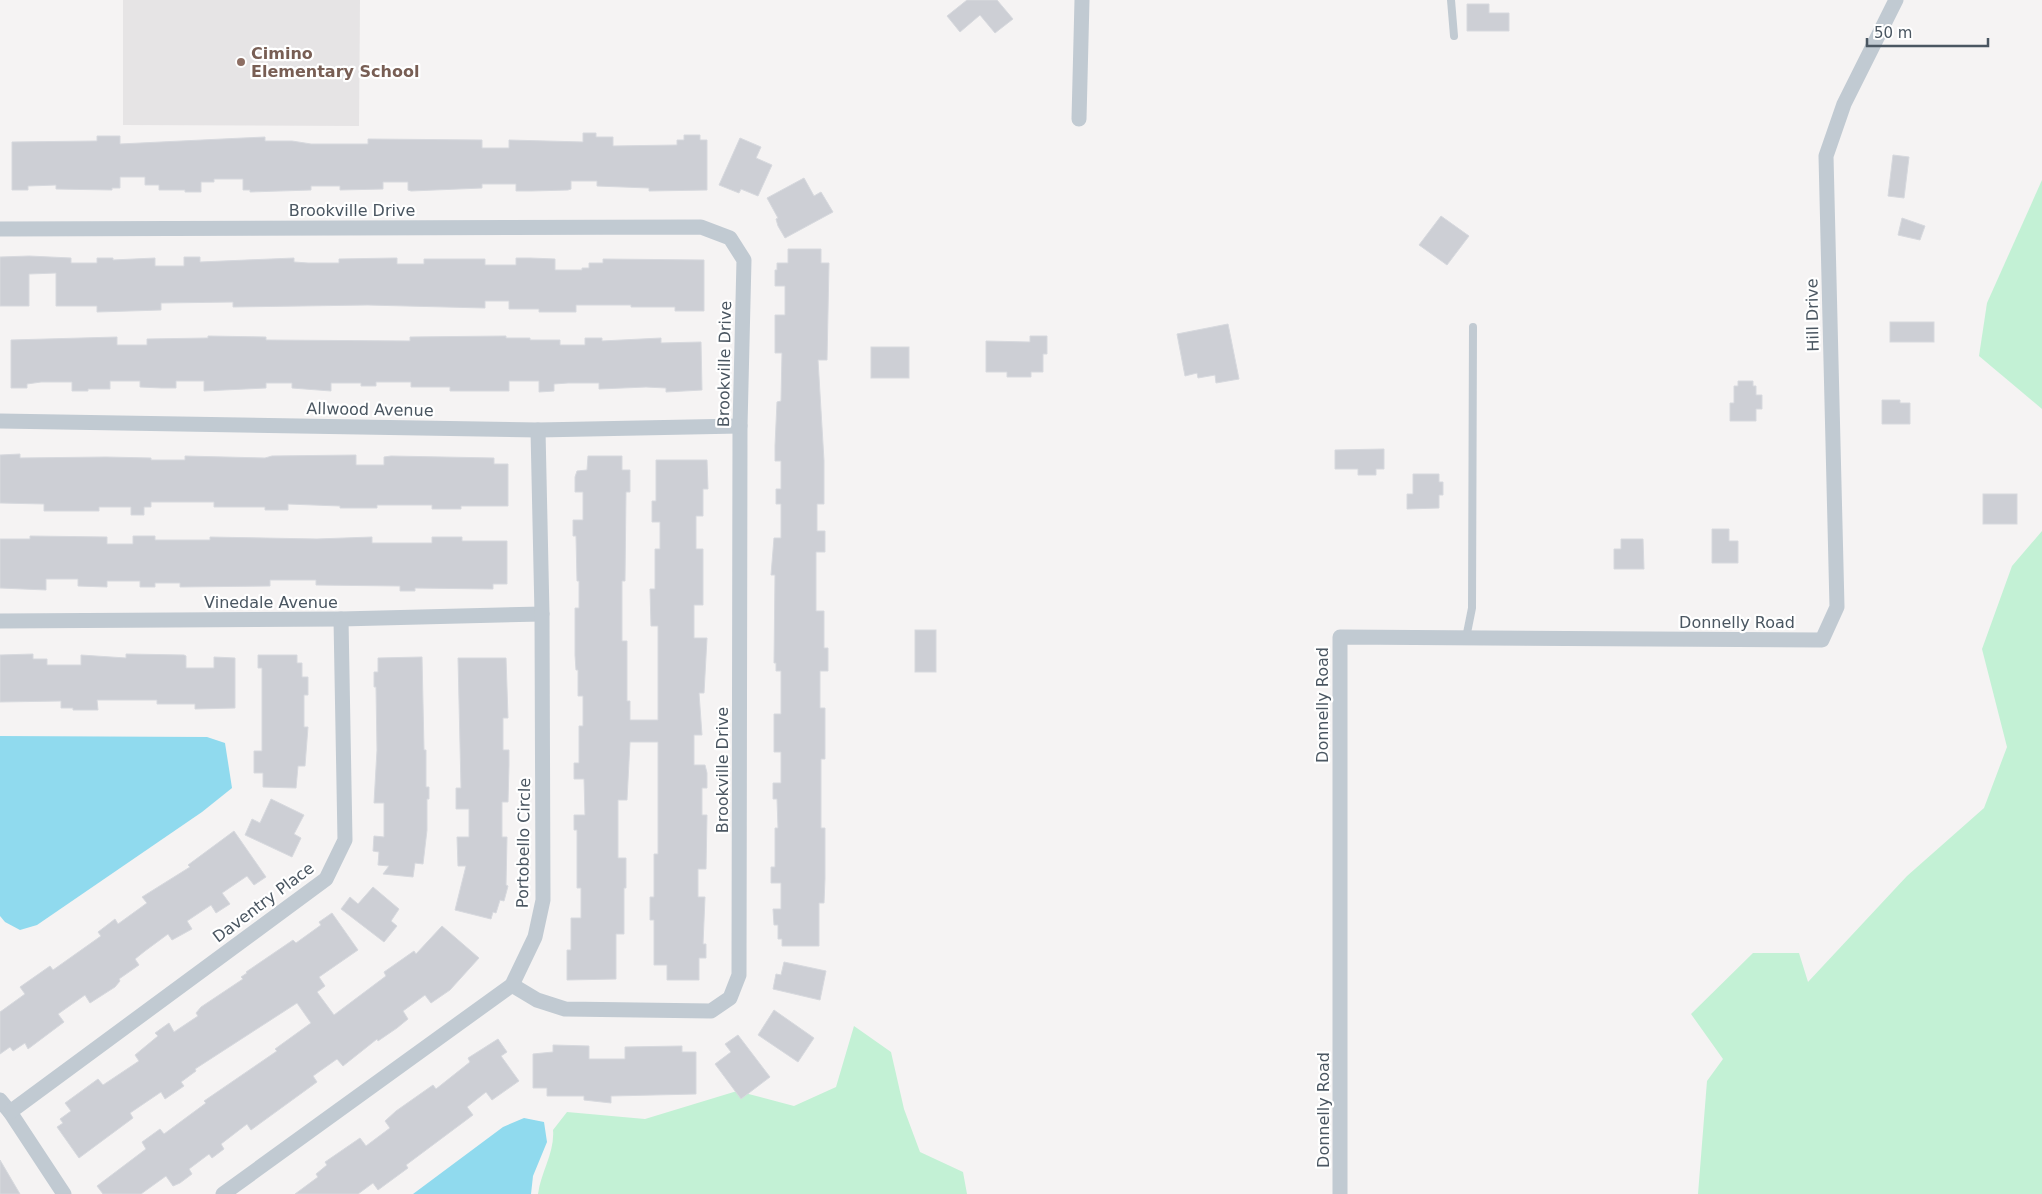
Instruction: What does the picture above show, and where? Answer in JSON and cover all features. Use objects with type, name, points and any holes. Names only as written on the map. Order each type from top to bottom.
[{"type":"street","points":[[1080,118],[1082,0]]},
{"type":"street","name":"Hill Drive","points":[[1822,640],[1837,607],[1826,156],[1844,104],[1896,0]]},
{"type":"street","name":"Brookville Drive","points":[[0,229],[701,227],[730,238],[744,260],[740,426],[739,975],[730,998],[711,1011],[565,1009],[537,1000],[512,985]]},
{"type":"street","name":"Allwood Avenue","points":[[0,421],[538,430],[740,426]]},
{"type":"street","name":"Portobello Circle","points":[[223,1194],[512,985],[535,937],[543,900],[542,614],[538,430]]},
{"type":"street","name":"Vinedale Avenue","points":[[0,621],[341,619],[542,614]]},
{"type":"street","name":"Daventry Place","points":[[10,1112],[326,879],[345,840],[341,619]]},
{"type":"street","name":"Donnelly Road","points":[[1340,1194],[1340,637],[1822,640]]},
{"type":"street","points":[[0,1100],[10,1112],[64,1194]]},
{"type":"lane","points":[[1451,0],[1454,36]]},
{"type":"lane","points":[[1466,638],[1472,608],[1473,327]]},
{"type":"shaded area","name":"Cimino Elementary School","points":[[123,0],[360,0],[359,126],[123,125]]},
{"type":"green space","points":[[2042,180],[2042,409],[1979,356],[1987,303]]},
{"type":"green space","points":[[2042,531],[2042,1194],[1698,1194],[1707,1081],[1723,1059],[1691,1014],[1753,953],[1799,953],[1808,982],[1907,876],[1984,808],[2007,747],[1982,649],[2012,566]]},
{"type":"green space","points":[[854,1026],[891,1052],[904,1109],[920,1152],[963,1172],[967,1194],[538,1194],[552,1146],[553,1130],[567,1112],[645,1119],[737,1091],[794,1106],[836,1087]]},
{"type":"water","points":[[0,736],[207,737],[225,743],[232,788],[202,812],[37,925],[20,930],[5,922],[0,916]]},
{"type":"water","points":[[524,1118],[544,1122],[547,1142],[533,1176],[531,1194],[413,1194],[503,1127]]},
{"type":"building","points":[[967,0],[997,0],[1013,19],[995,33],[980,15],[960,32],[947,16]]},
{"type":"building","points":[[1467,4],[1489,4],[1489,13],[1509,13],[1509,31],[1467,31]]},
{"type":"building","points":[[583,133],[596,133],[596,137],[613,137],[613,146],[677,145],[677,140],[684,140],[684,135],[700,135],[700,140],[707,140],[707,190],[649,191],[649,188],[597,186],[597,181],[571,181],[571,189],[568,190],[516,191],[516,184],[482,184],[482,188],[411,191],[408,190],[408,182],[383,182],[383,189],[340,190],[340,186],[311,186],[311,190],[250,192],[250,190],[243,190],[243,179],[214,179],[214,182],[201,182],[201,192],[185,192],[185,190],[159,190],[159,185],[145,185],[145,177],[120,177],[120,188],[112,188],[112,190],[56,189],[56,185],[28,186],[28,190],[12,190],[12,142],[97,141],[97,136],[120,136],[120,144],[265,137],[265,141],[292,141],[311,144],[368,144],[368,139],[482,140],[482,148],[509,148],[509,140],[583,142]]},
{"type":"building","points":[[740,138],[761,147],[756,158],[772,165],[758,196],[741,189],[739,193],[719,185]]},
{"type":"building","points":[[1893,155],[1909,157],[1904,198],[1888,196]]},
{"type":"building","points":[[804,178],[814,196],[821,192],[833,212],[785,238],[778,226],[776,219],[778,218],[767,198]]},
{"type":"building","points":[[1441,216],[1469,236],[1447,265],[1419,245]]},
{"type":"building","points":[[1902,218],[1925,226],[1920,240],[1898,235]]},
{"type":"building","points":[[788,249],[821,249],[821,263],[829,263],[827,360],[818,360],[824,461],[824,504],[817,504],[817,531],[825,531],[825,552],[816,552],[816,611],[824,611],[824,648],[828,648],[828,671],[820,671],[820,708],[825,708],[825,759],[821,759],[821,828],[825,828],[825,878],[824,903],[819,903],[819,946],[782,946],[782,939],[778,939],[778,925],[774,925],[773,909],[781,909],[781,883],[771,883],[771,867],[775,867],[775,828],[778,828],[777,799],[773,799],[773,783],[781,783],[781,752],[774,752],[774,714],[781,714],[781,671],[776,671],[776,663],[774,663],[775,575],[771,575],[774,538],[781,538],[781,504],[776,504],[776,489],[781,489],[781,461],[775,461],[775,446],[777,402],[781,401],[782,353],[775,353],[775,315],[785,315],[785,286],[775,286],[775,270],[777,270],[777,263],[788,263]]},
{"type":"building","points":[[0,257],[71,258],[71,263],[97,263],[97,258],[113,258],[113,260],[155,258],[155,266],[184,266],[184,257],[200,257],[200,262],[294,258],[294,262],[308,263],[339,263],[339,259],[397,258],[397,264],[424,264],[424,259],[485,259],[485,265],[516,265],[516,258],[530,258],[555,259],[555,270],[582,270],[582,268],[589,268],[589,263],[603,263],[603,259],[704,260],[704,311],[675,311],[675,307],[576,305],[576,312],[539,312],[539,309],[509,309],[509,301],[485,301],[485,308],[368,305],[233,307],[233,302],[161,303],[161,310],[97,312],[97,306],[56,306],[56,273],[29,274],[29,306],[0,306]]},
{"type":"building","points":[[1890,322],[1934,322],[1934,342],[1890,342]]},
{"type":"building","points":[[1228,324],[1239,379],[1216,383],[1215,375],[1198,378],[1197,373],[1185,376],[1177,334]]},
{"type":"building","points":[[208,336],[266,337],[266,340],[410,341],[410,337],[506,336],[506,338],[530,338],[530,340],[560,340],[560,345],[585,345],[585,338],[602,338],[602,341],[661,338],[661,343],[701,342],[702,390],[666,392],[666,388],[646,387],[599,389],[599,383],[568,383],[554,384],[554,391],[539,392],[539,381],[509,381],[509,391],[450,391],[450,387],[411,387],[411,382],[376,382],[376,386],[361,386],[361,383],[331,383],[331,391],[292,388],[292,383],[266,383],[266,388],[204,391],[204,381],[176,381],[176,388],[140,387],[140,381],[110,381],[110,389],[88,389],[88,391],[72,391],[72,382],[41,382],[27,384],[27,388],[11,388],[11,340],[117,337],[117,345],[147,345],[147,339],[208,338]]},
{"type":"building","points":[[1030,336],[1047,336],[1047,354],[1043,354],[1043,372],[1031,372],[1031,377],[1007,377],[1007,372],[986,372],[986,341],[1030,342]]},
{"type":"building","points":[[871,347],[909,347],[909,378],[871,378]]},
{"type":"building","points":[[1738,381],[1753,381],[1753,386],[1756,386],[1756,395],[1762,395],[1762,409],[1756,409],[1756,421],[1730,421],[1730,403],[1734,403],[1734,386],[1738,386]]},
{"type":"building","points":[[1882,400],[1900,400],[1900,403],[1910,403],[1910,424],[1882,424]]},
{"type":"building","points":[[1384,449],[1384,469],[1376,469],[1376,475],[1358,475],[1358,469],[1335,469],[1335,450]]},
{"type":"building","points":[[20,454],[20,458],[106,457],[151,458],[151,460],[185,460],[185,456],[265,458],[272,456],[356,455],[356,465],[384,465],[384,457],[391,456],[494,458],[494,464],[508,464],[508,506],[461,506],[461,509],[432,509],[432,505],[377,505],[377,508],[340,508],[340,506],[288,504],[288,510],[265,510],[265,507],[214,507],[214,502],[151,502],[151,507],[144,507],[144,515],[131,515],[131,507],[99,507],[99,511],[44,511],[44,504],[0,503],[0,455]]},
{"type":"building","points":[[588,456],[622,456],[622,470],[630,470],[630,492],[626,492],[625,581],[622,581],[622,641],[627,641],[627,701],[630,701],[630,720],[658,720],[658,626],[651,626],[650,589],[655,589],[655,549],[660,549],[660,522],[652,522],[652,501],[656,501],[656,460],[707,460],[708,489],[703,489],[703,516],[696,516],[696,549],[703,549],[703,605],[694,605],[694,638],[707,638],[704,693],[699,693],[702,735],[694,735],[694,765],[705,765],[707,773],[707,788],[702,788],[702,815],[707,815],[706,869],[698,869],[698,897],[705,897],[703,944],[706,944],[706,958],[699,958],[699,980],[667,980],[667,965],[654,965],[654,920],[650,920],[650,897],[654,897],[654,854],[658,854],[658,742],[630,742],[627,800],[618,800],[618,858],[626,858],[626,888],[624,888],[624,934],[616,934],[616,979],[567,980],[567,950],[571,950],[571,918],[581,918],[581,888],[577,888],[577,830],[574,830],[574,815],[585,815],[584,779],[574,779],[574,763],[579,763],[579,726],[583,726],[583,696],[578,696],[578,670],[576,670],[575,655],[575,608],[579,608],[579,581],[577,581],[576,536],[573,536],[573,520],[583,520],[583,492],[575,492],[575,477],[577,471],[587,470]]},
{"type":"building","points":[[1413,474],[1439,474],[1439,482],[1443,482],[1443,495],[1439,495],[1439,508],[1407,509],[1407,494],[1413,494]]},
{"type":"building","points":[[1983,494],[2017,494],[2017,524],[1983,524]]},
{"type":"building","points":[[1712,529],[1729,529],[1729,541],[1738,541],[1738,563],[1712,563]]},
{"type":"building","points":[[30,536],[107,537],[107,544],[133,544],[133,536],[155,536],[155,540],[210,540],[210,537],[317,539],[372,537],[372,543],[432,543],[432,537],[462,537],[462,541],[507,541],[507,584],[493,584],[493,589],[415,588],[415,591],[400,591],[400,586],[316,585],[316,580],[270,580],[270,586],[180,587],[180,583],[155,583],[155,587],[140,587],[140,581],[107,581],[107,587],[78,586],[78,579],[46,579],[46,590],[0,588],[0,539],[30,539]]},
{"type":"building","points":[[1621,539],[1643,539],[1644,569],[1614,569],[1614,549],[1621,549]]},
{"type":"building","points":[[915,630],[936,630],[936,672],[915,672]]},
{"type":"building","points":[[33,654],[33,659],[47,659],[47,665],[81,665],[81,655],[126,658],[126,654],[184,655],[186,656],[186,668],[214,668],[214,657],[235,658],[235,708],[195,709],[195,704],[157,704],[157,700],[97,700],[98,710],[73,710],[73,708],[61,708],[61,701],[0,702],[0,655]]},
{"type":"building","points":[[258,655],[297,655],[297,663],[302,663],[302,677],[308,677],[308,695],[304,695],[304,727],[308,727],[305,766],[298,766],[296,788],[263,787],[263,773],[254,773],[254,751],[262,751],[262,668],[258,668]]},
{"type":"building","points":[[422,657],[424,750],[426,750],[426,787],[429,787],[423,864],[415,863],[413,877],[383,874],[389,866],[378,865],[379,852],[373,851],[374,836],[384,837],[384,803],[374,803],[377,750],[374,672],[378,672],[378,658]]},
{"type":"building","points":[[458,658],[506,658],[508,718],[503,718],[503,750],[509,750],[509,765],[508,802],[502,802],[502,837],[507,837],[506,885],[508,886],[504,901],[500,900],[496,913],[493,912],[491,919],[455,910],[466,866],[458,866],[457,837],[469,837],[469,809],[456,809],[456,788],[461,788]]},
{"type":"building","points":[[271,799],[304,815],[294,834],[301,838],[292,857],[245,835],[252,819],[260,823]]},
{"type":"building","points":[[234,831],[266,877],[254,885],[247,876],[222,893],[230,904],[216,913],[211,905],[187,921],[192,929],[172,940],[168,934],[135,959],[139,965],[119,979],[120,981],[115,987],[90,1003],[85,995],[58,1014],[64,1022],[28,1049],[25,1043],[13,1051],[10,1047],[0,1054],[0,1012],[25,994],[20,987],[50,966],[53,970],[101,936],[98,932],[115,919],[118,924],[147,903],[142,897],[190,867],[188,865]]},
{"type":"building","points":[[373,887],[399,909],[391,921],[397,926],[384,942],[341,909],[350,897],[358,904]]},
{"type":"building","points":[[332,913],[358,950],[319,977],[325,986],[317,992],[334,1015],[386,976],[384,972],[414,951],[416,954],[442,926],[479,958],[450,990],[431,1003],[425,995],[403,1011],[408,1019],[397,1028],[378,1041],[377,1039],[343,1066],[337,1059],[313,1076],[317,1082],[251,1130],[247,1124],[221,1144],[224,1149],[212,1158],[209,1154],[189,1169],[192,1174],[180,1183],[173,1186],[166,1176],[141,1194],[103,1194],[97,1186],[146,1149],[142,1142],[160,1129],[164,1134],[206,1103],[204,1101],[277,1051],[275,1049],[311,1023],[297,1003],[195,1069],[196,1071],[181,1082],[184,1086],[165,1099],[161,1092],[130,1113],[133,1118],[79,1158],[57,1127],[63,1123],[60,1119],[71,1111],[65,1103],[98,1079],[103,1085],[139,1061],[135,1055],[158,1036],[155,1033],[169,1023],[174,1032],[198,1016],[196,1013],[201,1007],[243,979],[241,977],[246,972],[293,940],[296,943],[321,925],[319,922]]},
{"type":"building","points":[[784,962],[826,971],[820,1000],[773,989],[776,974],[781,975]]},
{"type":"building","points":[[774,1010],[814,1038],[798,1062],[758,1035]]},
{"type":"building","points":[[738,1035],[770,1077],[741,1099],[715,1064],[731,1052],[725,1044]]},
{"type":"building","points":[[498,1039],[507,1052],[501,1056],[519,1081],[492,1100],[486,1092],[467,1107],[473,1115],[406,1165],[408,1168],[378,1190],[373,1183],[358,1194],[295,1194],[318,1177],[316,1174],[327,1165],[325,1162],[360,1138],[366,1146],[390,1128],[385,1121],[396,1111],[433,1085],[436,1089],[470,1062],[468,1058]]},
{"type":"building","points":[[553,1045],[589,1046],[589,1059],[625,1059],[625,1047],[682,1046],[682,1052],[696,1052],[696,1094],[611,1096],[611,1103],[584,1100],[584,1096],[547,1096],[547,1088],[533,1088],[533,1054],[553,1052]]},
{"type":"building","points":[[0,1160],[20,1194],[0,1194]]},
{"type":"place","name":"Cimino Elementary School","points":[[241,62]]}]
